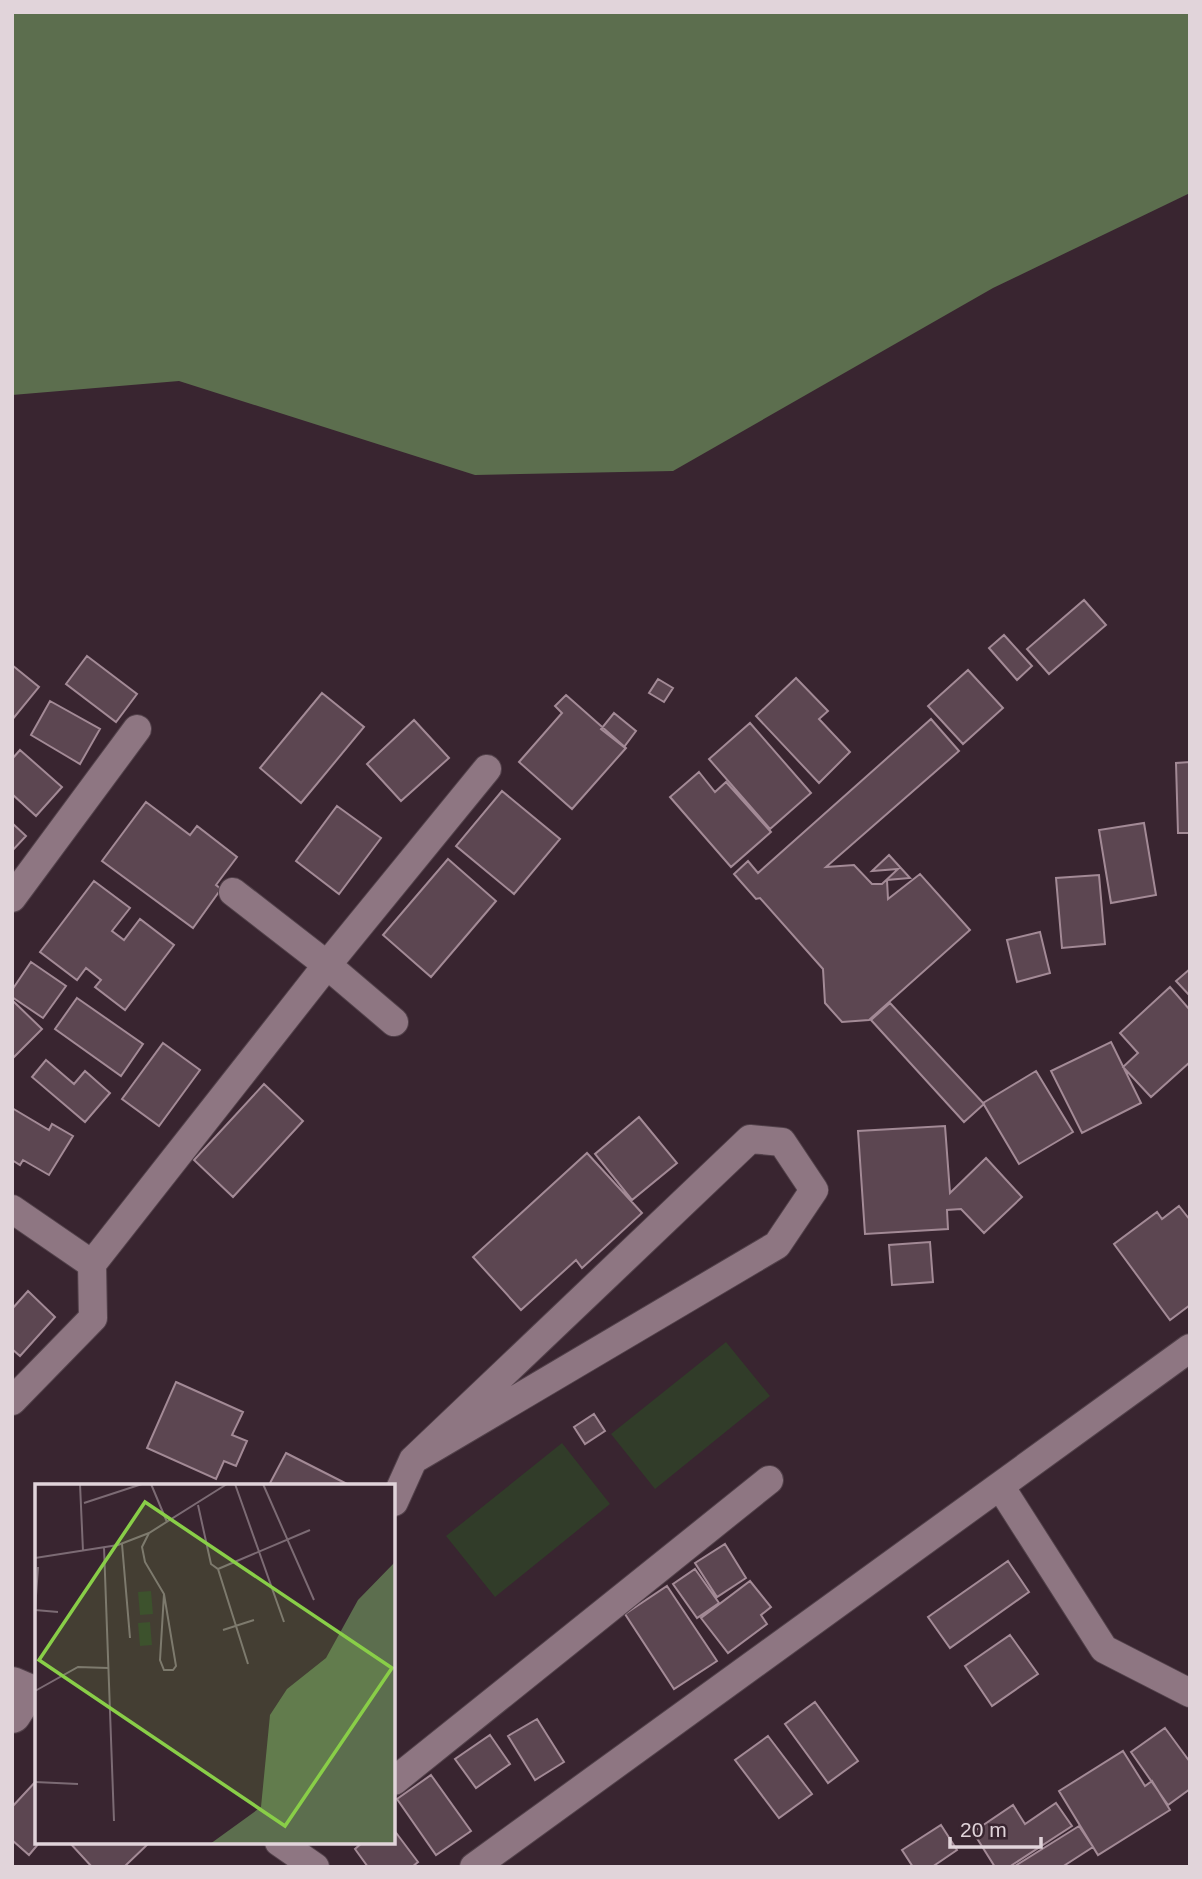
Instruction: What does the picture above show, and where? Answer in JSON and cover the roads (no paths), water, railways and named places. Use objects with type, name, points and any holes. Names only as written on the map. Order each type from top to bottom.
[{"type":"street","points":[[12,898],[137,729]]},
{"type":"street","points":[[12,1401],[93,1318],[92,1264],[327,965],[487,769]]},
{"type":"street","points":[[233,892],[327,965],[394,1022]]},
{"type":"street","points":[[396,1498],[413,1460],[750,1139],[782,1142],[814,1190],[777,1245],[413,1460]]},
{"type":"street","points":[[12,1209],[92,1264]]},
{"type":"street","points":[[474,1867],[1190,1348]]},
{"type":"street","points":[[396,1779],[769,1480]]},
{"type":"street","points":[[1000,1486],[1104,1649],[1190,1693]]}]
